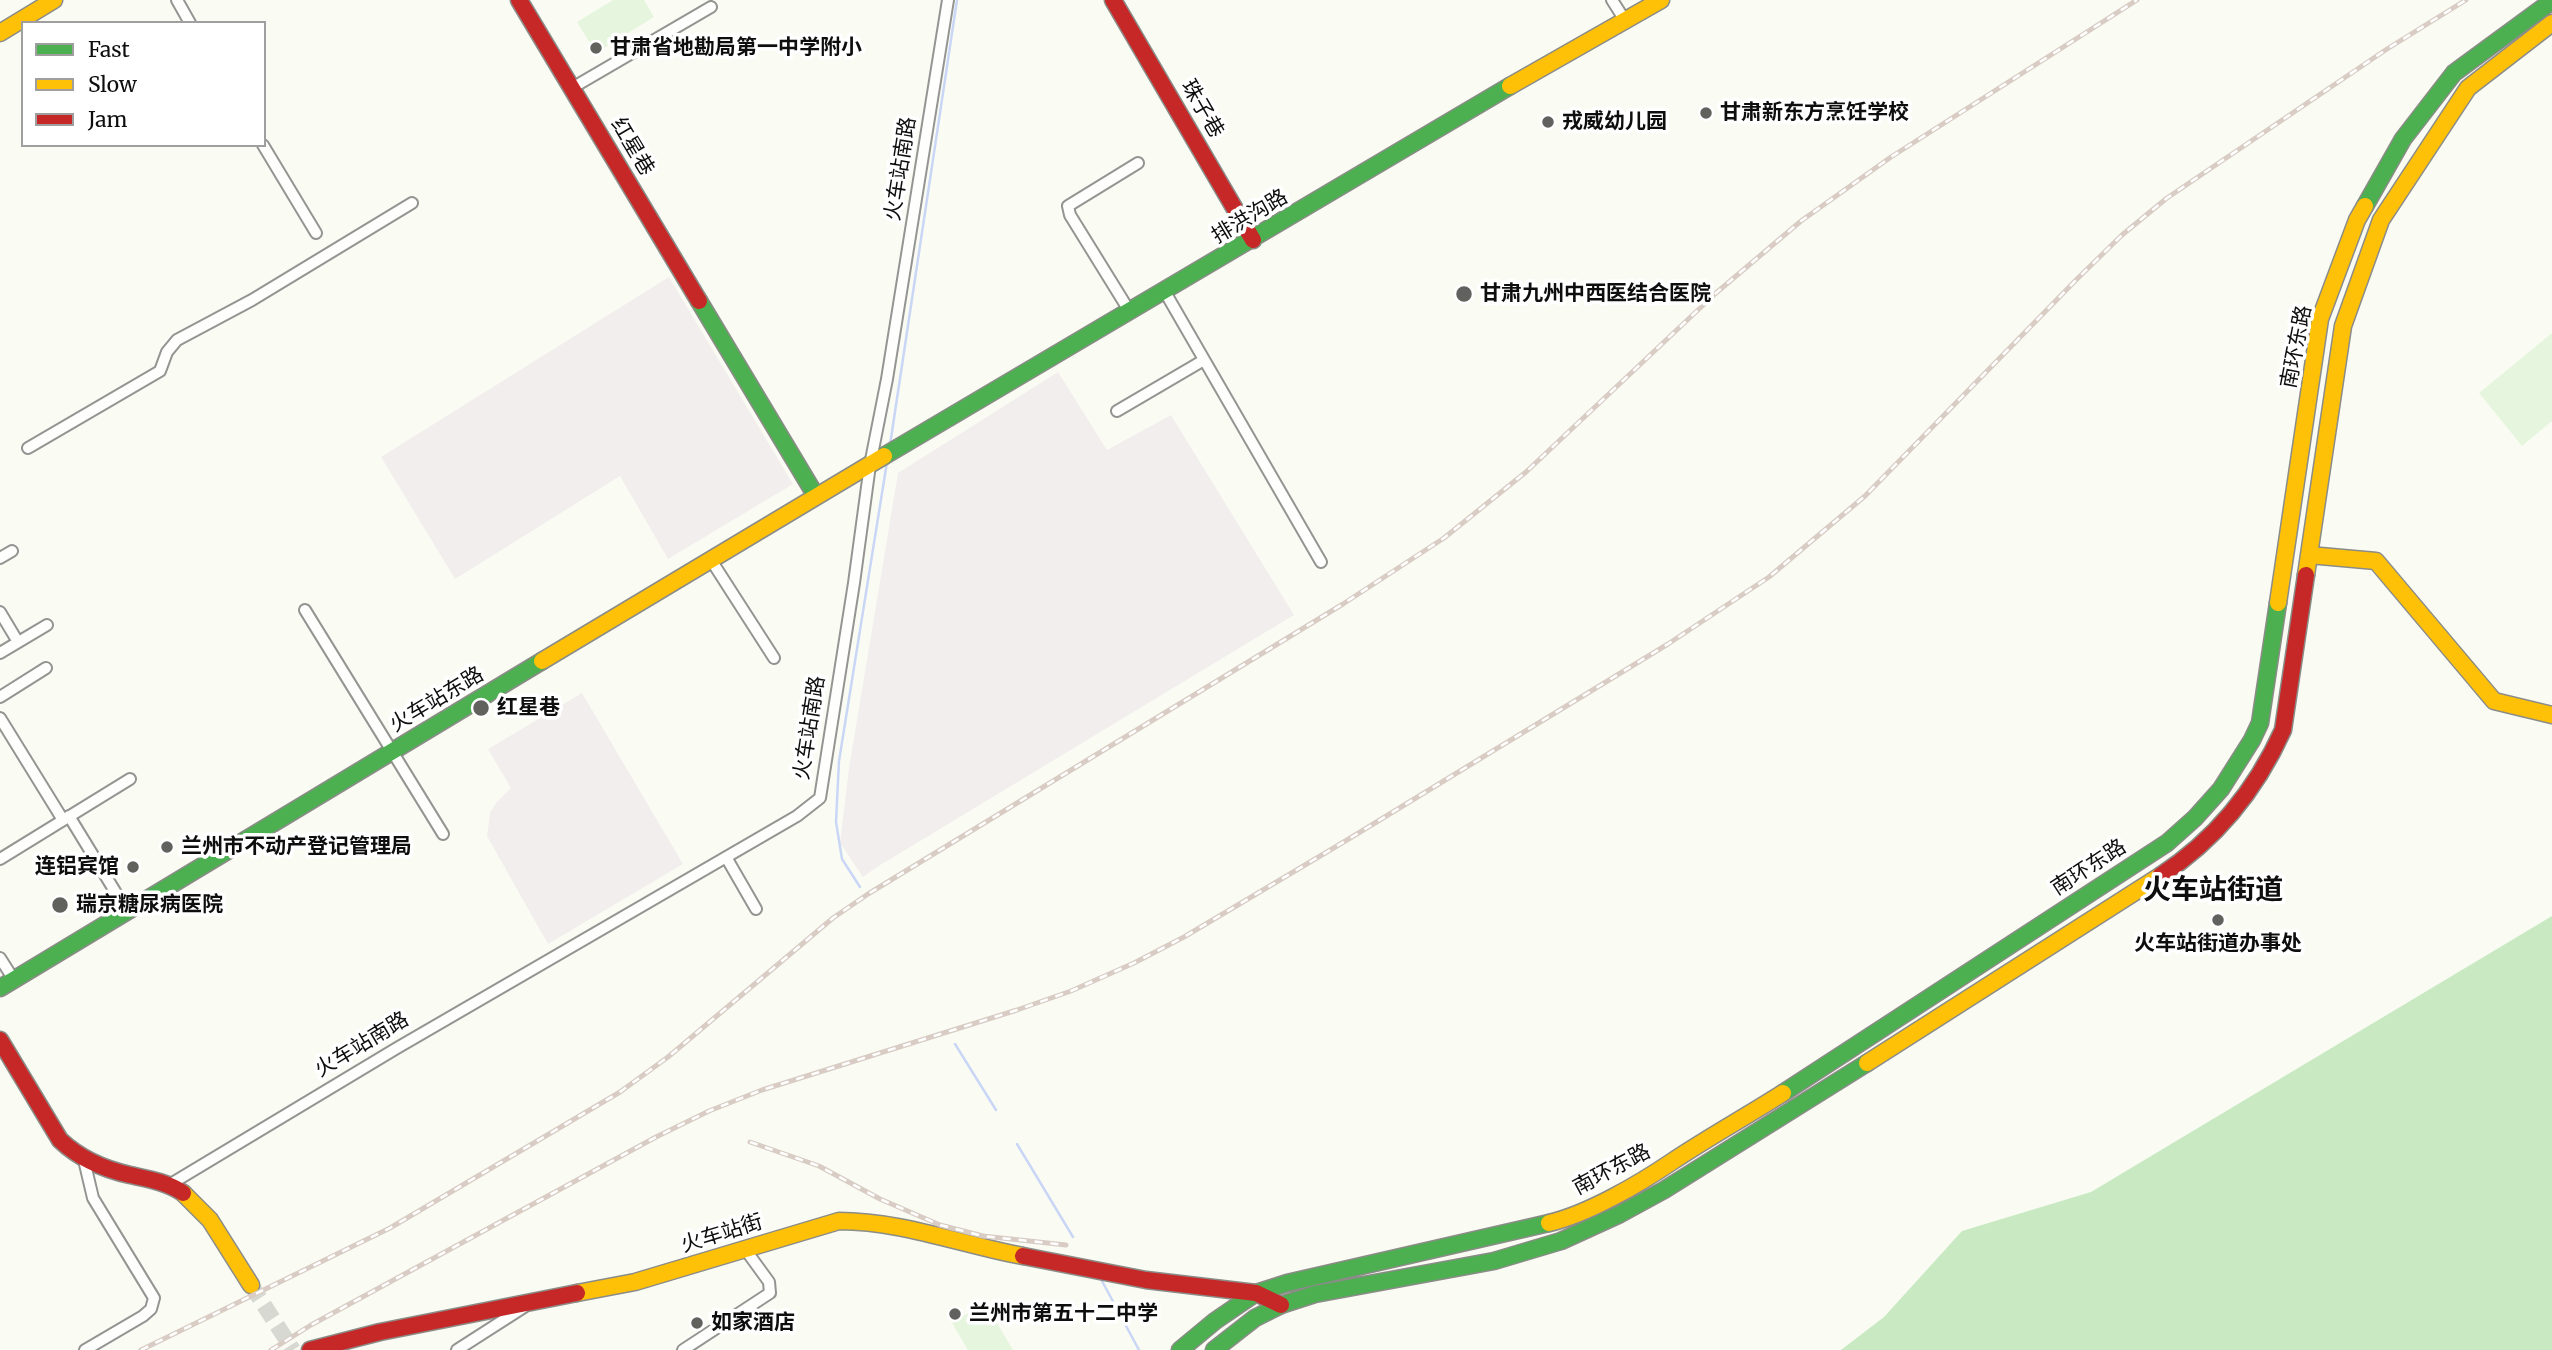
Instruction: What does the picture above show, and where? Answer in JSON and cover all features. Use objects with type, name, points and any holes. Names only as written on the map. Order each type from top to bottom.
[{"type":"main road","points":[[0,33],[54,0]]},
{"type":"main road","name":"红星巷","points":[[519,0],[816,496]]},
{"type":"main road","name":"珠子巷","points":[[1113,0],[1253,240]]},
{"type":"main road","name":"排洪沟路","points":[[897,449],[1536,71],[1661,0]]},
{"type":"main road","name":"南环东路","points":[[1180,1350],[1215,1321],[1256,1293],[1287,1283],[1559,1221],[1616,1195],[1659,1172],[1750,1114],[2167,843],[2197,817],[2251,746],[2260,723],[2320,319],[2357,220],[2403,139],[2454,73],[2552,1]]},
{"type":"main road","name":"南环东路","points":[[1214,1350],[1255,1318],[1281,1305],[1326,1291],[1494,1261],[1561,1241],[1620,1214],[1664,1191],[1751,1137],[2180,863],[2214,833],[2272,757],[2283,730],[2343,326],[2381,220],[2468,88],[2552,23]]},
{"type":"main road","name":"火车站东路","points":[[7,984],[897,449]]},
{"type":"main road","points":[[2309,555],[2376,561],[2494,701],[2552,715]]},
{"type":"main road","points":[[0,1040],[60,1140],[97,1167],[177,1189],[199,1210],[221,1238],[251,1285]]},
{"type":"main road","name":"火车站街","points":[[310,1350],[380,1332],[635,1282],[839,1221],[861,1221],[914,1230],[983,1249],[1146,1280],[1256,1293]]},
{"type":"main road","points":[[1256,1293],[1281,1305]]},
{"type":"street","points":[[177,0],[189,21]]},
{"type":"street","name":"火车站南路","points":[[169,1185],[397,1048],[812,806],[820,798],[948,0]]},
{"type":"street","points":[[1612,0],[1626,22]]},
{"type":"street","points":[[572,89],[711,7]]},
{"type":"street","points":[[264,147],[316,233]]},
{"type":"street","points":[[1130,312],[1070,215],[1068,206],[1138,163]]},
{"type":"street","points":[[28,448],[160,371],[167,352],[177,340],[251,300],[412,203]]},
{"type":"street","points":[[1164,292],[1321,562]]},
{"type":"street","points":[[1117,411],[1204,360]]},
{"type":"street","points":[[0,558],[12,551]]},
{"type":"street","points":[[711,560],[774,658]]},
{"type":"street","points":[[304,610],[443,834]]},
{"type":"street","points":[[0,612],[18,642]]},
{"type":"street","points":[[0,653],[47,625]]},
{"type":"street","points":[[0,697],[46,668]]},
{"type":"street","points":[[0,718],[127,911]]},
{"type":"street","points":[[0,859],[130,779]]},
{"type":"street","points":[[726,857],[757,909]]},
{"type":"street","points":[[0,958],[7,984]]},
{"type":"street","points":[[84,1160],[93,1198],[154,1298],[151,1309],[143,1316],[85,1350]]},
{"type":"street","points":[[682,1350],[770,1293],[769,1282],[745,1249]]},
{"type":"street","points":[[457,1350],[532,1302]]},
{"type":"street","points":[[699,1339],[706,1350]]},
{"type":"shaded area","points":[[669,277],[793,484],[668,559],[620,476],[455,579],[381,457]]},
{"type":"shaded area","points":[[1058,372],[1107,450],[1171,415],[1294,615],[863,877],[840,843],[849,768],[898,473]]},
{"type":"shaded area","points":[[582,693],[683,864],[548,944],[487,836],[490,813],[511,788],[488,749]]},
{"type":"green space","points":[[613,0],[644,0],[654,17],[596,53],[577,22]]},
{"type":"green space","points":[[2552,333],[2552,421],[2522,446],[2479,393]]},
{"type":"green space","points":[[2552,916],[2552,1350],[1841,1350],[1884,1317],[1962,1231],[2091,1192]]},
{"type":"green space","points":[[985,1303],[1013,1350],[968,1350],[952,1323]]},
{"type":"waterway","points":[[890,445],[957,0]]},
{"type":"waterway","points":[[860,887],[842,859],[836,822],[839,761],[887,462]]},
{"type":"waterway","points":[[955,1044],[996,1110]]},
{"type":"waterway","points":[[1017,1144],[1073,1237]]},
{"type":"waterway","points":[[1102,1281],[1139,1350]]},
{"type":"tunnel","points":[[251,1285],[293,1350]]},
{"type":"railway","points":[[141,1350],[390,1228],[620,1092],[668,1057],[833,918],[868,894],[1343,604],[1444,538],[1526,472],[1716,293],[1801,221],[1891,157],[2137,0]]},
{"type":"railway","points":[[271,1350],[311,1325],[656,1137],[709,1111],[762,1090],[1017,1010],[1071,991],[1134,963],[1184,937],[1347,840],[1668,644],[1769,577],[1865,496],[2077,279],[2122,235],[2167,198],[2387,49],[2466,0]]},
{"type":"railway","points":[[750,1142],[819,1166],[880,1199],[940,1225],[983,1236],[1066,1245]]},
{"type":"traffic: fast","points":[[2365,206],[2403,139],[2454,73],[2552,1]]},
{"type":"traffic: fast","points":[[884,456],[1510,86]]},
{"type":"traffic: fast","points":[[699,301],[816,496]]},
{"type":"traffic: fast","points":[[1783,1093],[2167,843],[2195,818],[2221,789],[2260,723],[2278,603]]},
{"type":"traffic: fast","points":[[0,988],[542,661]]},
{"type":"traffic: fast","points":[[1214,1350],[1255,1318],[1281,1305],[1315,1294],[1494,1261],[1561,1241],[1664,1190],[1867,1063]]},
{"type":"traffic: fast","points":[[1180,1350],[1215,1321],[1256,1293],[1287,1283],[1549,1223]]},
{"type":"traffic: slow","points":[[0,33],[54,0]]},
{"type":"traffic: slow","points":[[1510,86],[1661,0]]},
{"type":"traffic: slow","points":[[2306,575],[2343,326],[2381,220],[2468,88],[2552,23]]},
{"type":"traffic: slow","points":[[2278,603],[2320,319],[2357,220],[2365,206]]},
{"type":"traffic: slow","points":[[542,661],[884,456]]},
{"type":"traffic: slow","points":[[2309,555],[2376,561],[2494,701],[2552,715]]},
{"type":"traffic: slow","points":[[1867,1063],[2160,876]]},
{"type":"traffic: slow","points":[[1549,1223],[1580,1213],[1629,1188],[1783,1093]]},
{"type":"traffic: slow","points":[[183,1193],[210,1220],[251,1285]]},
{"type":"traffic: slow","points":[[577,1293],[635,1282],[839,1221],[909,1229],[1023,1256]]},
{"type":"traffic: jam","points":[[519,0],[699,301]]},
{"type":"traffic: jam","points":[[1113,0],[1253,240]]},
{"type":"traffic: jam","points":[[2160,876],[2199,846],[2232,812],[2260,773],[2283,730],[2306,575]]},
{"type":"traffic: jam","points":[[0,1040],[60,1140],[68,1147],[101,1166],[164,1184],[183,1193]]},
{"type":"traffic: jam","points":[[1023,1256],[1146,1280],[1256,1293],[1281,1305]]},
{"type":"traffic: jam","points":[[310,1350],[380,1332],[577,1293]]},
{"type":"place","name":"甘肃省地勘局第一中学附小","points":[[596,48]]},
{"type":"place","name":"甘肃新东方烹饪学校","points":[[1706,113]]},
{"type":"place","name":"戎威幼儿园","points":[[1548,122]]},
{"type":"place","name":"甘肃九州中西医结合医院","points":[[1464,294]]},
{"type":"place","name":"红星巷","points":[[481,708]]},
{"type":"place","name":"兰州市不动产登记管理局","points":[[167,847]]},
{"type":"place","name":"连铝宾馆","points":[[133,867]]},
{"type":"place","name":"瑞京糖尿病医院","points":[[60,905]]},
{"type":"place","name":"火车站街道办事处","points":[[2218,920]]},
{"type":"place","name":"兰州市第五十二中学","points":[[955,1314]]},
{"type":"place","name":"如家酒店","points":[[697,1323]]},
{"type":"district","name":"火车站街道","points":[[2213,891]]}]
